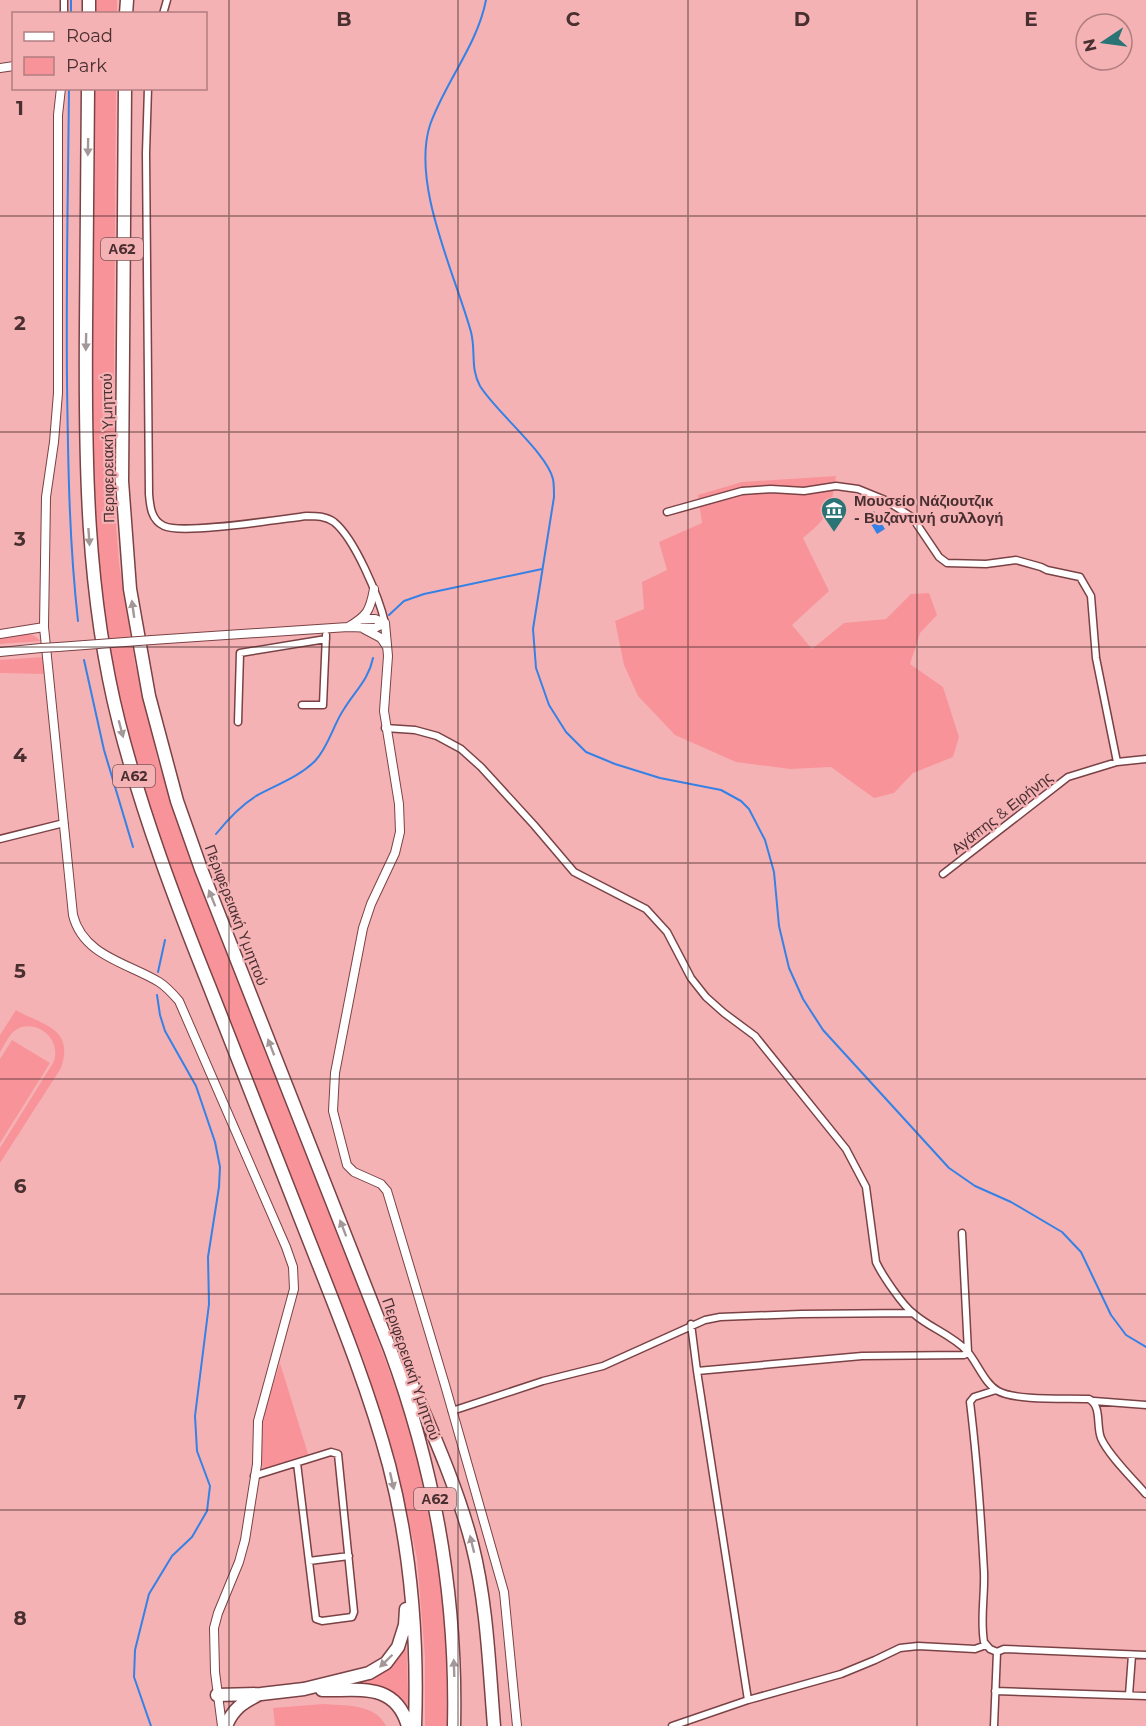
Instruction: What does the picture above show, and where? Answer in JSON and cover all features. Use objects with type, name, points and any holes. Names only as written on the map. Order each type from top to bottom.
[{"type":"highway","name":"Περιφερειακή Υμηττού","points":[[88,90],[86,472],[91,563],[108,677],[130,764],[163,864],[334,1303],[377,1424],[398,1507],[408,1564],[415,1657],[415,1726]]},
{"type":"highway","name":"Περιφερειακή Υμηττού","points":[[125,90],[122,481],[127,562],[142,661],[162,749],[189,835],[413,1414],[438,1514],[446,1567],[452,1626],[454,1726]]},
{"type":"highway","points":[[364,1283],[388,1329],[423,1409],[464,1517],[478,1572],[494,1726]]},
{"type":"highway","points":[[218,1698],[234,1703],[304,1689],[378,1669],[393,1655],[403,1636],[404,1587],[408,1564]]},
{"type":"highway","points":[[304,1689],[361,1689],[379,1692],[400,1708],[408,1726]]},
{"type":"highway","points":[[224,1726],[234,1710],[255,1697]]},
{"type":"street","points":[[61,90],[58,115],[58,393],[46,498],[45,627],[76,926],[94,948],[161,984],[179,1001],[228,1109],[291,1262],[294,1288],[258,1421],[257,1464],[243,1549],[215,1623],[213,1649],[218,1698],[224,1726]]},
{"type":"street","points":[[148,90],[146,153],[149,494],[154,518],[164,526],[185,529],[307,516],[333,521],[340,528],[374,589],[385,623],[387,648],[385,728],[399,804],[400,832],[395,853],[370,904],[363,928],[335,1073],[333,1111],[347,1165],[354,1172],[381,1184],[387,1191],[504,1592],[517,1726]]},
{"type":"street","points":[[668,512],[742,491],[771,489],[804,492],[836,486],[858,489],[885,500],[912,518],[939,558],[947,563],[986,564],[1016,560],[1080,577],[1091,596],[1096,658],[1117,762]]},
{"type":"street","points":[[348,627],[362,619],[371,604],[374,589]]},
{"type":"street","points":[[362,619],[375,619],[385,623]]},
{"type":"street","points":[[0,652],[348,627],[375,628],[385,623]]},
{"type":"street","points":[[0,634],[45,627]]},
{"type":"street","points":[[363,628],[381,638],[387,648]]},
{"type":"street","points":[[302,705],[323,705],[326,629]]},
{"type":"street","points":[[238,722],[240,653],[326,639]]},
{"type":"street","points":[[385,728],[415,730],[437,736],[460,749],[481,767],[574,872],[646,909],[667,932],[691,978],[706,997],[755,1036],[846,1149],[866,1187],[876,1262],[880,1271],[912,1314],[953,1339],[968,1352],[996,1390],[1008,1395],[1026,1397],[1089,1399],[1146,1405]]},
{"type":"street","name":"Αγάπης & Ειρήνης","points":[[943,874],[1068,777],[1117,762],[1146,759]]},
{"type":"street","points":[[0,839],[64,823]]},
{"type":"street","points":[[962,1233],[968,1352]]},
{"type":"street","points":[[452,1411],[543,1381],[603,1366],[650,1346],[692,1324],[720,1317],[912,1314]]},
{"type":"street","points":[[692,1324],[697,1371],[748,1700]]},
{"type":"street","points":[[697,1371],[861,1356],[964,1355],[968,1352]]},
{"type":"street","points":[[996,1390],[974,1397],[970,1402],[985,1594],[983,1636],[986,1645],[997,1652]]},
{"type":"street","points":[[1094,1401],[1101,1437],[1105,1445],[1146,1494]]},
{"type":"street","points":[[254,1476],[331,1452],[338,1454],[354,1612],[350,1618],[322,1621],[316,1619],[297,1463]]},
{"type":"street","points":[[309,1562],[349,1556]]},
{"type":"street","points":[[672,1726],[748,1700],[842,1674],[900,1648],[918,1646],[975,1648],[986,1645]]},
{"type":"street","points":[[997,1652],[1004,1649],[1146,1655]]},
{"type":"street","points":[[994,1726],[997,1652]]},
{"type":"street","points":[[1129,1695],[1132,1655]]},
{"type":"street","points":[[994,1691],[1146,1696]]},
{"type":"green space","points":[[95,0],[117,0],[117,12],[95,12]]},
{"type":"green space","points":[[94,90],[116,90],[115,512],[119,563],[135,663],[158,761],[189,858],[360,1292],[400,1400],[416,1453],[437,1555],[443,1606],[447,1726],[425,1726],[425,1657],[417,1558],[395,1459],[363,1358],[206,964],[151,817],[124,719],[104,615],[93,513],[91,410]]},
{"type":"green space","points":[[836,476],[828,511],[819,524],[803,538],[829,591],[792,625],[812,649],[844,623],[886,619],[911,594],[929,593],[937,615],[920,633],[910,664],[943,687],[959,737],[953,757],[913,773],[894,793],[874,798],[831,767],[790,769],[736,762],[675,735],[638,696],[624,665],[615,621],[644,609],[642,582],[667,570],[659,542],[702,523],[698,495],[742,482]]},
{"type":"green space","points":[[26,634],[33,635],[41,641],[0,644],[0,639]]},
{"type":"green space","points":[[44,657],[46,674],[0,673],[0,660]]},
{"type":"green space","points":[[16,1010],[53,1029],[60,1036],[64,1054],[61,1068],[0,1163],[0,1148],[53,1063],[55,1054],[54,1046],[45,1032],[29,1026],[21,1027],[13,1032],[0,1052],[0,1035]]},
{"type":"green space","points":[[12,1040],[50,1063],[0,1143],[0,1059]]},
{"type":"green space","points":[[280,1363],[309,1457],[265,1470],[260,1442],[268,1402]]},
{"type":"green space","points":[[406,1638],[409,1717],[401,1705],[333,1686],[354,1682]]},
{"type":"green space","points":[[323,1704],[367,1709],[375,1713],[386,1726],[275,1726],[273,1708]]},
{"type":"water","points":[[874,511],[885,529],[877,534],[866,516]]},
{"type":"waterway","points":[[71,0],[71,12]]},
{"type":"waterway","points":[[486,0],[476,33],[430,125],[426,148],[426,174],[437,229],[471,332],[477,379],[487,396],[541,457],[553,479],[554,497],[533,629],[536,668],[549,705],[566,732],[586,752],[660,778],[721,790],[741,801],[749,809],[765,840],[774,872],[779,926],[789,968],[803,999],[823,1030],[949,1168],[975,1186],[1011,1202],[1062,1232],[1081,1252],[1111,1315],[1126,1335],[1146,1347]]},
{"type":"waterway","points":[[69,90],[68,441],[71,531],[78,621]]},
{"type":"waterway","points":[[389,615],[404,601],[424,594],[542,569]]},
{"type":"waterway","points":[[216,834],[234,813],[250,800],[295,776],[315,761],[324,749],[340,715],[365,679],[373,658]]},
{"type":"waterway","points":[[84,660],[104,750],[133,847]]},
{"type":"waterway","points":[[158,972],[165,940]]},
{"type":"waterway","points":[[151,1726],[134,1677],[135,1650],[149,1594],[172,1556],[192,1537],[207,1511],[210,1486],[197,1451],[195,1416],[209,1304],[208,1257],[220,1167],[215,1142],[196,1086],[165,1031],[157,995]]},
{"type":"place","name":"Μουσείο Νάζιουτζικ - Βυζαντινή συλλογή","points":[[834,533]]}]
